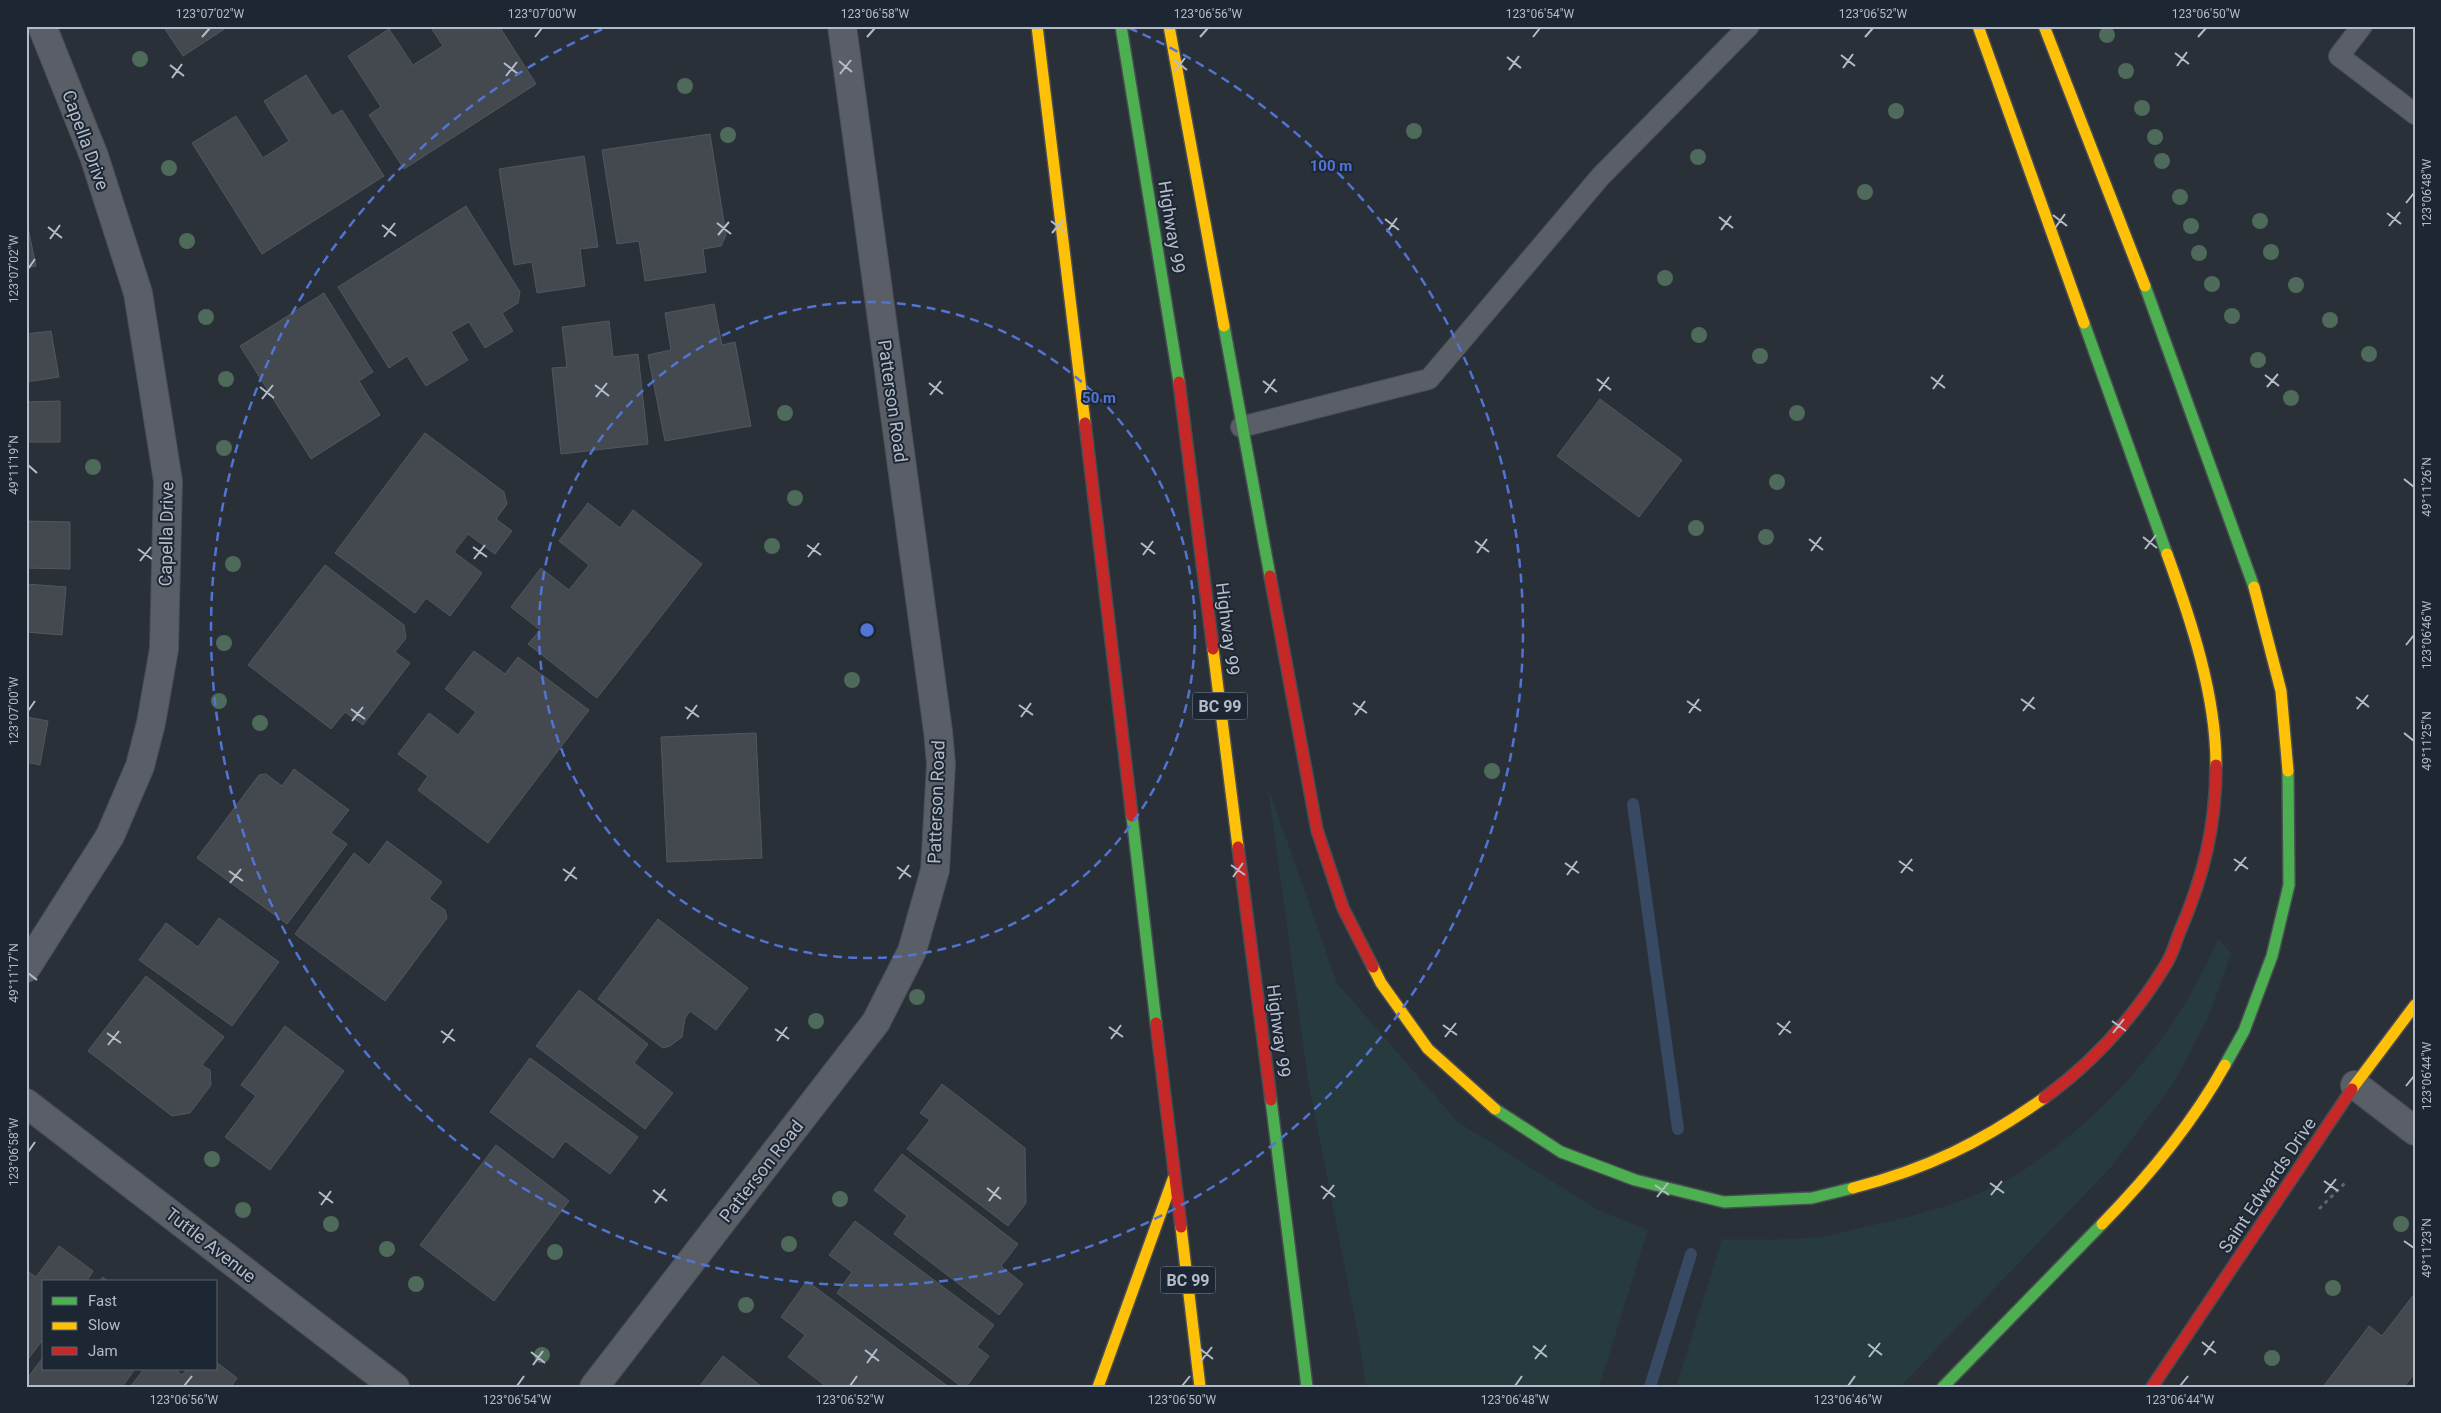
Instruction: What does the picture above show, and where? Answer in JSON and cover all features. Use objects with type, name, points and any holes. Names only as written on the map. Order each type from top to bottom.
[{"type":"main road","name":"BC 99","points":[[1037,26],[1200,1387]]},
{"type":"main road","name":"Highway 99","points":[[1121,26],[1177,365],[1307,1387]]},
{"type":"main road","points":[[1169,26],[1241,427],[1317,830],[1343,908],[1381,983],[1428,1049],[1487,1104],[1561,1152],[1635,1180],[1724,1202],[1812,1198],[1888,1179],[1966,1148],[2002,1128],[2047,1096],[2092,1058],[2130,1016],[2166,965],[2185,920],[2207,855],[2216,803],[2216,745],[2199,650],[2176,579],[1979,29]]},
{"type":"main road","points":[[1943,1387],[2140,1185],[2173,1144],[2208,1094],[2244,1031],[2272,956],[2289,885],[2289,778],[2281,691],[2251,574],[2168,344],[2044,26]]},
{"type":"main road","name":"Saint Edwards Drive","points":[[2152,1387],[2355,1085],[2415,1005]]},
{"type":"main road","points":[[1098,1387],[1175,1173]]},
{"type":"street","name":"Capella Drive","points":[[26,968],[110,836],[140,766],[151,723],[164,649],[168,491],[138,293],[94,156],[42,26]]},
{"type":"street","name":"Patterson Road","points":[[594,1387],[876,1022],[912,951],[935,870],[941,764],[938,731],[842,26]]},
{"type":"street","points":[[2355,1085],[2415,1130]]},
{"type":"street","name":"Tuttle Avenue","points":[[26,1103],[395,1387]]},
{"type":"lane","points":[[1241,427],[1428,379],[1601,176],[1749,26]]},
{"type":"lane","points":[[2362,26],[2339,56],[2415,114]]},
{"type":"green space","points":[[1268,787],[1337,983],[1458,1122],[1598,1210],[1648,1230],[1599,1387],[1366,1387],[1360,1345],[1308,1080]]},
{"type":"green space","points":[[2218,939],[2231,953],[2209,1016],[2173,1084],[2112,1166],[1900,1387],[1676,1387],[1722,1239],[1759,1240],[1831,1235],[1928,1211],[1971,1197],[2011,1178],[2030,1166],[2089,1119],[2140,1066],[2183,1006],[2202,973]]},
{"type":"building","points":[[163,26],[229,26],[183,56]]},
{"type":"building","points":[[430,26],[499,26],[536,84],[404,169],[369,115],[381,107],[348,56],[389,29],[413,65],[443,46]]},
{"type":"building","points":[[306,75],[332,116],[342,110],[384,176],[262,254],[192,143],[236,116],[263,158],[289,141],[264,101]]},
{"type":"building","points":[[710,134],[726,235],[721,246],[703,249],[706,272],[645,281],[639,241],[617,244],[602,150]]},
{"type":"building","points":[[584,156],[598,247],[580,249],[585,286],[537,293],[532,262],[514,265],[499,169]]},
{"type":"building","points":[[466,206],[520,292],[518,303],[502,313],[513,331],[485,348],[469,322],[451,332],[468,360],[426,386],[407,356],[389,368],[338,287]]},
{"type":"building","points":[[26,218],[36,266],[26,268]]},
{"type":"building","points":[[324,293],[373,372],[359,381],[380,415],[311,459],[240,346]]},
{"type":"building","points":[[714,304],[722,345],[735,342],[751,426],[665,441],[648,355],[671,350],[665,313]]},
{"type":"building","points":[[609,321],[613,357],[638,354],[648,444],[561,454],[552,368],[567,367],[562,327]]},
{"type":"building","points":[[51,331],[59,377],[26,382],[26,334]]},
{"type":"building","points":[[1600,399],[1682,460],[1639,517],[1557,456]]},
{"type":"building","points":[[60,401],[60,442],[26,442],[26,402]]},
{"type":"building","points":[[425,433],[504,492],[507,504],[496,519],[512,531],[495,554],[468,534],[454,552],[482,573],[450,616],[426,598],[415,613],[335,553]]},
{"type":"building","points":[[588,503],[620,528],[633,510],[702,564],[597,698],[528,644],[540,630],[511,607],[541,568],[569,590],[589,565],[559,541]]},
{"type":"building","points":[[26,521],[70,522],[70,569],[26,568]]},
{"type":"building","points":[[325,565],[404,625],[406,638],[395,652],[410,663],[363,725],[345,712],[331,729],[248,665]]},
{"type":"building","points":[[26,584],[66,587],[62,635],[26,632]]},
{"type":"building","points":[[474,651],[505,674],[518,657],[589,710],[488,843],[418,790],[428,776],[398,754],[429,713],[458,735],[476,712],[445,689]]},
{"type":"building","points":[[26,717],[48,721],[40,765],[26,762]]},
{"type":"building","points":[[756,733],[762,858],[667,862],[661,737]]},
{"type":"building","points":[[294,769],[349,810],[331,833],[347,844],[287,924],[197,858],[259,775],[266,774],[282,786]]},
{"type":"building","points":[[387,841],[442,882],[429,899],[445,910],[447,918],[385,1001],[295,934],[354,853],[369,865]]},
{"type":"building","points":[[219,918],[279,962],[232,1026],[139,960],[166,923],[198,947]]},
{"type":"building","points":[[658,919],[748,988],[716,1030],[690,1011],[685,1018],[682,1037],[670,1046],[663,1048],[598,999]]},
{"type":"building","points":[[146,976],[224,1037],[202,1065],[210,1070],[211,1085],[190,1113],[172,1116],[88,1051]]},
{"type":"building","points":[[579,990],[648,1044],[634,1063],[673,1093],[645,1129],[536,1046]]},
{"type":"building","points":[[285,1026],[344,1071],[270,1170],[225,1137],[256,1096],[241,1085]]},
{"type":"building","points":[[530,1058],[638,1137],[610,1174],[565,1141],[553,1158],[490,1112]]},
{"type":"building","points":[[942,1084],[1025,1148],[1026,1203],[1008,1226],[907,1149],[930,1120],[920,1113]]},
{"type":"building","points":[[496,1145],[569,1201],[494,1301],[420,1245]]},
{"type":"building","points":[[902,1154],[1018,1244],[1001,1266],[1023,1284],[999,1315],[894,1234],[907,1216],[874,1190]]},
{"type":"building","points":[[855,1221],[994,1325],[977,1347],[989,1356],[966,1387],[962,1387],[837,1293],[852,1272],[829,1255]]},
{"type":"building","points":[[59,1246],[93,1271],[87,1280],[42,1280],[42,1341],[26,1362],[26,1270],[36,1277]]},
{"type":"building","points":[[807,1281],[946,1385],[944,1387],[827,1387],[788,1357],[805,1335],[781,1317]]},
{"type":"building","points":[[2415,1293],[2415,1373],[2404,1387],[2323,1387],[2369,1326],[2382,1336]]},
{"type":"building","points":[[723,1356],[762,1387],[699,1387]]},
{"type":"building","points":[[42,1359],[42,1370],[134,1370],[122,1387],[34,1387],[26,1380]]},
{"type":"building","points":[[218,1364],[237,1378],[231,1387],[130,1387],[143,1370],[176,1370],[182,1375],[186,1370],[218,1370]]},
{"type":"waterway","points":[[1633,804],[1678,1129]]},
{"type":"waterway","points":[[1650,1387],[1691,1254]]},
{"type":"traffic: fast","points":[[1121,26],[1179,382]]},
{"type":"traffic: fast","points":[[2145,286],[2254,587]]},
{"type":"traffic: fast","points":[[2084,323],[2167,554]]},
{"type":"traffic: fast","points":[[1224,326],[1270,576]]},
{"type":"traffic: fast","points":[[2225,1065],[2244,1031],[2272,956],[2289,885],[2288,771]]},
{"type":"traffic: fast","points":[[1132,816],[1156,1023]]},
{"type":"traffic: fast","points":[[1271,1100],[1307,1387]]},
{"type":"traffic: fast","points":[[1495,1109],[1561,1152],[1635,1180],[1724,1202],[1812,1198],[1853,1188]]},
{"type":"traffic: fast","points":[[1943,1387],[2102,1224]]},
{"type":"traffic: slow","points":[[1037,26],[1085,423]]},
{"type":"traffic: slow","points":[[1169,26],[1224,326]]},
{"type":"traffic: slow","points":[[1978,26],[2084,323]]},
{"type":"traffic: slow","points":[[2044,26],[2145,286]]},
{"type":"traffic: slow","points":[[2167,554],[2193,631],[2207,685],[2212,712],[2216,765]]},
{"type":"traffic: slow","points":[[2254,587],[2281,691],[2288,771]]},
{"type":"traffic: slow","points":[[1213,649],[1238,847]]},
{"type":"traffic: slow","points":[[1373,967],[1381,983],[1428,1049],[1495,1109]]},
{"type":"traffic: slow","points":[[2352,1089],[2415,1005]]},
{"type":"traffic: slow","points":[[2102,1224],[2169,1149],[2225,1065]]},
{"type":"traffic: slow","points":[[1853,1188],[1930,1163],[1976,1141],[2044,1098]]},
{"type":"traffic: slow","points":[[1098,1387],[1173,1179]]},
{"type":"traffic: slow","points":[[1181,1227],[1200,1387]]},
{"type":"traffic: jam","points":[[1179,382],[1213,649]]},
{"type":"traffic: jam","points":[[1085,423],[1132,816]]},
{"type":"traffic: jam","points":[[1270,576],[1317,830],[1343,908],[1373,967]]},
{"type":"traffic: jam","points":[[2044,1098],[2079,1070],[2111,1038],[2140,1003],[2170,958],[2196,890],[2207,850],[2214,809],[2216,765]]},
{"type":"traffic: jam","points":[[1238,847],[1271,1100]]},
{"type":"traffic: jam","points":[[1156,1023],[1181,1227]]},
{"type":"traffic: jam","points":[[2152,1387],[2352,1089]]}]
